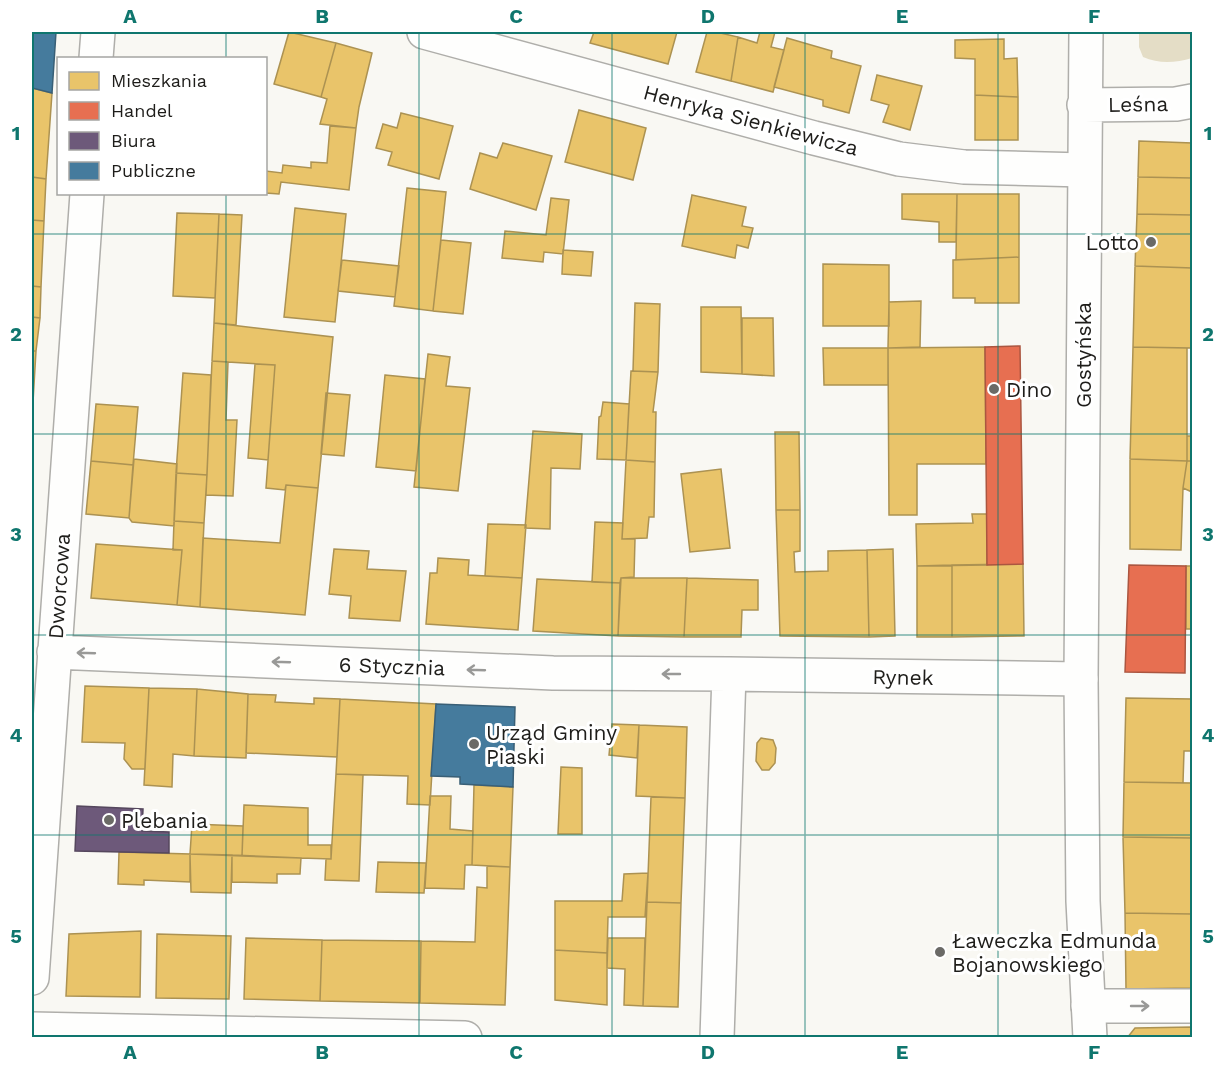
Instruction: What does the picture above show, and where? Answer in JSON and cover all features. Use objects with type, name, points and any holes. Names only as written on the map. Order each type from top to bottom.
[{"type":"street","points":[[96,57],[98,32]]},
{"type":"street","name":"Henryka Sienkiewicza","points":[[424,32],[899,159],[964,167],[1084,170]]},
{"type":"street","name":"Gostyńska","points":[[1081,679],[1086,32]]},
{"type":"street","name":"Leśna","points":[[1084,105],[1176,104],[1192,101]]},
{"type":"street","name":"Dworcowa","points":[[32,978],[87,195]]},
{"type":"street","name":"6 Stycznia","points":[[54,652],[553,673],[729,674]]},
{"type":"street","points":[[717,1038],[729,674]]},
{"type":"street","name":"Rynek","points":[[729,674],[1081,679]]},
{"type":"street","points":[[1081,679],[1083,901],[1089,1022],[1192,1006]]},
{"type":"street","points":[[32,1029],[465,1038]]},
{"type":"shaded area","points":[[1139,32],[1192,32],[1192,58],[1167,62],[1143,57],[1139,47]]},
{"type":"building: Mieszkania","points":[[289,32],[336,43],[321,97],[274,84]]},
{"type":"building: Mieszkania","points":[[594,32],[677,32],[668,64],[590,43]]},
{"type":"building: Mieszkania","points":[[707,32],[738,37],[731,81],[696,72]]},
{"type":"building: Mieszkania","points":[[760,32],[775,32],[771,47],[784,50],[773,92],[731,81],[738,37],[757,43]]},
{"type":"building: Mieszkania","points":[[787,38],[832,51],[831,58],[861,66],[849,113],[823,106],[823,100],[774,87]]},
{"type":"building: Mieszkania","points":[[1004,39],[1004,59],[1017,58],[1018,97],[975,95],[975,59],[955,58],[955,40]]},
{"type":"building: Mieszkania","points":[[336,43],[372,53],[356,128],[320,124],[327,99],[321,97]]},
{"type":"building: Mieszkania","points":[[877,75],[922,86],[910,130],[883,122],[889,105],[871,100]]},
{"type":"building: Mieszkania","points":[[32,88],[52,93],[46,179],[32,177]]},
{"type":"building: Mieszkania","points":[[975,95],[1018,97],[1018,140],[975,140]]},
{"type":"building: Mieszkania","points":[[579,110],[646,128],[633,180],[565,162]]},
{"type":"building: Mieszkania","points":[[401,113],[453,126],[439,179],[388,165],[392,152],[376,148],[383,124],[397,128]]},
{"type":"building: Mieszkania","points":[[330,126],[356,128],[349,190],[281,182],[279,194],[267,193],[267,171],[282,173],[283,165],[311,168],[311,162],[327,163]]},
{"type":"building: Mieszkania","points":[[1139,141],[1192,143],[1192,178],[1138,177]]},
{"type":"building: Mieszkania","points":[[503,143],[552,156],[536,210],[470,189],[480,153],[497,158]]},
{"type":"building: Mieszkania","points":[[32,177],[46,179],[44,221],[32,220]]},
{"type":"building: Mieszkania","points":[[1138,177],[1192,178],[1192,215],[1137,214]]},
{"type":"building: Mieszkania","points":[[407,188],[446,192],[433,311],[394,306]]},
{"type":"building: Mieszkania","points":[[902,194],[957,194],[956,242],[939,242],[939,222],[902,219]]},
{"type":"building: Mieszkania","points":[[957,194],[1019,194],[1019,257],[956,260]]},
{"type":"building: Mieszkania","points":[[692,195],[746,207],[742,226],[753,228],[748,248],[737,245],[735,258],[682,246]]},
{"type":"building: Mieszkania","points":[[551,198],[569,200],[563,254],[544,252],[543,262],[502,258],[505,231],[546,235]]},
{"type":"building: Mieszkania","points":[[295,208],[346,214],[335,322],[284,317]]},
{"type":"building: Mieszkania","points":[[177,213],[219,214],[215,298],[173,296]]},
{"type":"building: Mieszkania","points":[[219,214],[242,215],[236,325],[214,323]]},
{"type":"building: Mieszkania","points":[[1137,214],[1192,215],[1192,268],[1135,266]]},
{"type":"building: Mieszkania","points":[[32,220],[44,221],[41,287],[32,286]]},
{"type":"building: Mieszkania","points":[[441,240],[471,243],[463,314],[433,311]]},
{"type":"building: Mieszkania","points":[[563,250],[593,252],[591,276],[562,274]]},
{"type":"building: Mieszkania","points":[[1019,257],[1019,303],[975,303],[975,298],[953,298],[953,260]]},
{"type":"building: Mieszkania","points":[[342,260],[399,266],[395,297],[338,291]]},
{"type":"building: Mieszkania","points":[[823,264],[889,265],[889,326],[823,326]]},
{"type":"building: Mieszkania","points":[[1135,266],[1192,268],[1192,348],[1133,347]]},
{"type":"building: Mieszkania","points":[[32,286],[41,287],[40,318],[32,317]]},
{"type":"building: Mieszkania","points":[[921,301],[920,347],[888,348],[889,302]]},
{"type":"building: Mieszkania","points":[[635,303],[660,304],[658,372],[633,371]]},
{"type":"building: Mieszkania","points":[[701,307],[741,307],[742,374],[701,372]]},
{"type":"building: Mieszkania","points":[[32,317],[40,318],[36,351],[32,351]]},
{"type":"building: Mieszkania","points":[[742,318],[773,318],[774,376],[742,374]]},
{"type":"building: Mieszkania","points":[[214,323],[333,337],[318,488],[286,485],[285,490],[266,488],[275,365],[212,361]]},
{"type":"building: Mieszkania","points":[[985,347],[986,464],[917,464],[917,515],[889,515],[888,348]]},
{"type":"building: Mieszkania","points":[[1133,347],[1187,348],[1187,461],[1130,459]]},
{"type":"building: Mieszkania","points":[[823,348],[888,348],[888,385],[824,385]]},
{"type":"building: Mieszkania","points":[[32,351],[36,351],[32,419]]},
{"type":"building: Mieszkania","points":[[428,354],[450,357],[446,386],[470,388],[458,491],[414,487]]},
{"type":"building: Mieszkania","points":[[212,361],[228,362],[226,420],[237,420],[233,496],[206,495]]},
{"type":"building: Mieszkania","points":[[255,364],[275,365],[268,460],[248,458]]},
{"type":"building: Mieszkania","points":[[631,371],[658,372],[653,412],[656,412],[655,462],[626,460]]},
{"type":"building: Mieszkania","points":[[183,373],[211,375],[207,475],[176,473]]},
{"type":"building: Mieszkania","points":[[385,375],[425,379],[416,471],[376,467]]},
{"type":"building: Mieszkania","points":[[326,393],[350,395],[344,456],[321,454]]},
{"type":"building: Mieszkania","points":[[603,402],[629,404],[626,460],[597,459],[599,417]]},
{"type":"building: Mieszkania","points":[[96,404],[138,407],[133,465],[91,461]]},
{"type":"building: Mieszkania","points":[[533,431],[582,434],[580,469],[551,468],[550,529],[525,528]]},
{"type":"building: Mieszkania","points":[[775,432],[799,432],[800,510],[776,510]]},
{"type":"building: Mieszkania","points":[[1187,436],[1192,436],[1192,461],[1187,461]]},
{"type":"building: Mieszkania","points":[[134,459],[177,464],[174,526],[132,522],[129,518]]},
{"type":"building: Mieszkania","points":[[1130,459],[1187,461],[1183,488],[1181,550],[1130,549]]},
{"type":"building: Mieszkania","points":[[626,460],[655,462],[654,517],[649,517],[647,538],[622,539]]},
{"type":"building: Mieszkania","points":[[91,461],[133,465],[129,518],[86,514]]},
{"type":"building: Mieszkania","points":[[1187,461],[1192,461],[1192,492],[1183,488]]},
{"type":"building: Mieszkania","points":[[721,469],[730,548],[690,552],[681,474]]},
{"type":"building: Mieszkania","points":[[176,473],[207,475],[204,523],[174,521]]},
{"type":"building: Mieszkania","points":[[286,485],[318,488],[305,615],[200,607],[203,538],[280,543]]},
{"type":"building: Mieszkania","points":[[776,510],[800,510],[800,551],[794,552],[795,572],[828,571],[828,551],[867,550],[869,637],[780,636]]},
{"type":"building: Mieszkania","points":[[972,514],[987,514],[987,565],[917,566],[916,524],[973,523]]},
{"type":"building: Mieszkania","points":[[174,521],[204,523],[200,607],[177,605],[182,550],[173,550]]},
{"type":"building: Mieszkania","points":[[595,522],[623,523],[622,539],[635,539],[634,577],[621,578],[620,583],[592,582]]},
{"type":"building: Mieszkania","points":[[488,524],[526,525],[522,578],[485,576]]},
{"type":"building: Mieszkania","points":[[96,544],[182,550],[177,605],[91,598]]},
{"type":"building: Mieszkania","points":[[334,549],[369,551],[367,569],[406,571],[400,621],[349,618],[351,596],[329,594]]},
{"type":"building: Mieszkania","points":[[893,549],[895,636],[869,637],[867,550]]},
{"type":"building: Mieszkania","points":[[438,558],[469,560],[468,575],[522,578],[518,630],[426,624],[430,573],[437,573]]},
{"type":"building: Mieszkania","points":[[1023,564],[1024,636],[952,637],[952,565]]},
{"type":"building: Mieszkania","points":[[952,565],[952,637],[917,637],[917,566]]},
{"type":"building: Mieszkania","points":[[1186,566],[1192,566],[1192,629],[1186,629]]},
{"type":"building: Mieszkania","points":[[621,578],[687,578],[684,637],[618,636]]},
{"type":"building: Mieszkania","points":[[687,578],[758,580],[758,610],[742,610],[741,637],[684,637]]},
{"type":"building: Mieszkania","points":[[537,579],[620,583],[618,636],[533,631]]},
{"type":"building: Mieszkania","points":[[85,686],[149,688],[145,769],[132,769],[124,759],[125,743],[82,742]]},
{"type":"building: Mieszkania","points":[[149,688],[197,689],[194,756],[173,754],[172,787],[144,785]]},
{"type":"building: Mieszkania","points":[[197,689],[248,694],[246,758],[194,756]]},
{"type":"building: Mieszkania","points":[[248,694],[276,695],[275,702],[314,704],[314,698],[340,699],[337,757],[246,753]]},
{"type":"building: Mieszkania","points":[[1126,698],[1192,699],[1192,751],[1184,751],[1183,783],[1124,782]]},
{"type":"building: Mieszkania","points":[[340,699],[436,704],[430,805],[407,804],[408,776],[336,774]]},
{"type":"building: Mieszkania","points":[[612,724],[639,725],[637,758],[609,755]]},
{"type":"building: Mieszkania","points":[[639,725],[687,727],[685,798],[636,796]]},
{"type":"building: Mieszkania","points":[[761,738],[773,740],[776,748],[775,763],[769,770],[762,770],[756,761],[757,743]]},
{"type":"building: Mieszkania","points":[[561,767],[582,768],[582,834],[558,834]]},
{"type":"building: Mieszkania","points":[[336,774],[363,775],[359,881],[325,880],[326,859],[331,859]]},
{"type":"building: Mieszkania","points":[[1124,782],[1192,783],[1192,838],[1123,837]]},
{"type":"building: Mieszkania","points":[[474,785],[513,787],[510,867],[472,865]]},
{"type":"building: Mieszkania","points":[[430,796],[451,796],[450,829],[473,831],[472,865],[465,865],[464,889],[425,888]]},
{"type":"building: Mieszkania","points":[[651,797],[685,798],[681,903],[647,902]]},
{"type":"building: Mieszkania","points":[[244,805],[308,808],[308,845],[331,845],[331,859],[242,856]]},
{"type":"building: Mieszkania","points":[[192,824],[243,826],[242,856],[190,854]]},
{"type":"building: Mieszkania","points":[[1123,837],[1192,838],[1192,914],[1125,913]]},
{"type":"building: Mieszkania","points":[[119,852],[190,854],[190,882],[144,880],[144,885],[118,884]]},
{"type":"building: Mieszkania","points":[[190,854],[232,855],[231,893],[191,892]]},
{"type":"building: Mieszkania","points":[[232,855],[301,858],[300,874],[277,874],[277,883],[232,882]]},
{"type":"building: Mieszkania","points":[[378,862],[426,863],[424,893],[376,892]]},
{"type":"building: Mieszkania","points":[[487,866],[510,867],[505,1005],[420,1003],[421,941],[475,942],[477,887],[487,888]]},
{"type":"building: Mieszkania","points":[[648,873],[645,917],[608,917],[607,953],[555,950],[555,901],[622,901],[624,874]]},
{"type":"building: Mieszkania","points":[[647,902],[681,903],[678,1007],[643,1006]]},
{"type":"building: Mieszkania","points":[[1125,913],[1192,914],[1192,988],[1126,989]]},
{"type":"building: Mieszkania","points":[[141,931],[140,997],[66,996],[69,934]]},
{"type":"building: Mieszkania","points":[[157,934],[231,936],[229,999],[156,998]]},
{"type":"building: Mieszkania","points":[[246,938],[322,940],[320,1001],[244,999]]},
{"type":"building: Mieszkania","points":[[608,938],[645,938],[643,1006],[624,1005],[625,969],[607,968]]},
{"type":"building: Mieszkania","points":[[322,940],[421,941],[420,1003],[320,1001]]},
{"type":"building: Mieszkania","points":[[555,950],[607,953],[607,1005],[555,1000]]},
{"type":"building: Mieszkania","points":[[1192,1027],[1192,1038],[1127,1038],[1135,1028]]},
{"type":"building: Handel","points":[[1020,346],[1023,564],[987,565],[985,347]]},
{"type":"building: Handel","points":[[1129,565],[1186,566],[1185,673],[1125,672]]},
{"type":"building: Biura","name":"Plebania","points":[[77,806],[143,809],[142,831],[169,832],[169,853],[75,851]]},
{"type":"building: Publiczne","points":[[32,32],[56,32],[52,93],[32,88]]},
{"type":"building: Publiczne","name":"Urząd Gminy Piaski","points":[[436,704],[515,707],[513,787],[460,784],[460,777],[431,776]]},
{"type":"place","name":"Lotto","points":[[1151,242]]},
{"type":"place","name":"Dino","points":[[994,389]]},
{"type":"place","name":"Urząd Gminy Piaski","points":[[474,744]]},
{"type":"place","name":"Plebania","points":[[109,820]]},
{"type":"place","name":"Ławeczka Edmunda Bojanowskiego","points":[[940,952]]}]
